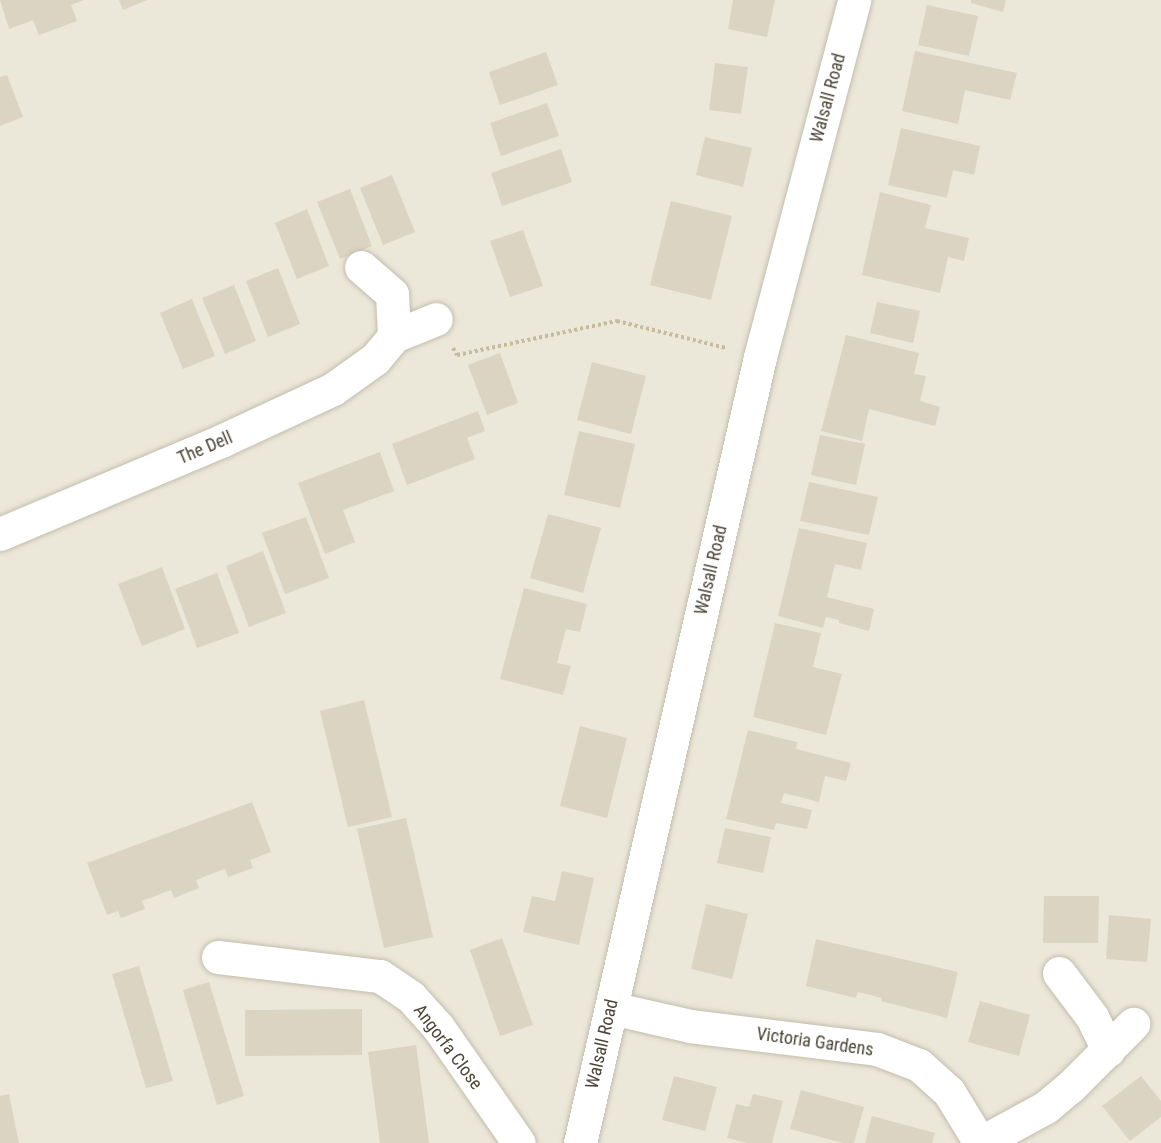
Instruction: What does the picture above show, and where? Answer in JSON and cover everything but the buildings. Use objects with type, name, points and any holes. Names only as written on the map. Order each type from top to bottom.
[{"type":"street","name":"Walsall Road","points":[[580,1143],[760,357],[854,0]]},
{"type":"street","points":[[361,267],[392,294],[394,336]]},
{"type":"street","name":"The Dell","points":[[0,534],[221,441],[333,389],[375,359],[394,336],[436,319]]},
{"type":"street","name":"Angorfa Close","points":[[218,957],[380,976],[411,998],[438,1027],[519,1143]]},
{"type":"street","points":[[1059,973],[1092,1017],[1108,1050]]},
{"type":"street","name":"Victoria Gardens","points":[[611,1008],[690,1026],[877,1049],[919,1065],[949,1092],[990,1137]]},
{"type":"street","points":[[990,1137],[1046,1107],[1108,1050],[1133,1023]]},
{"type":"path","points":[[436,319],[457,355],[617,321],[760,357]]},
{"type":"shaded area","points":[[0,0],[1161,0],[1161,1143],[0,1143]]}]
